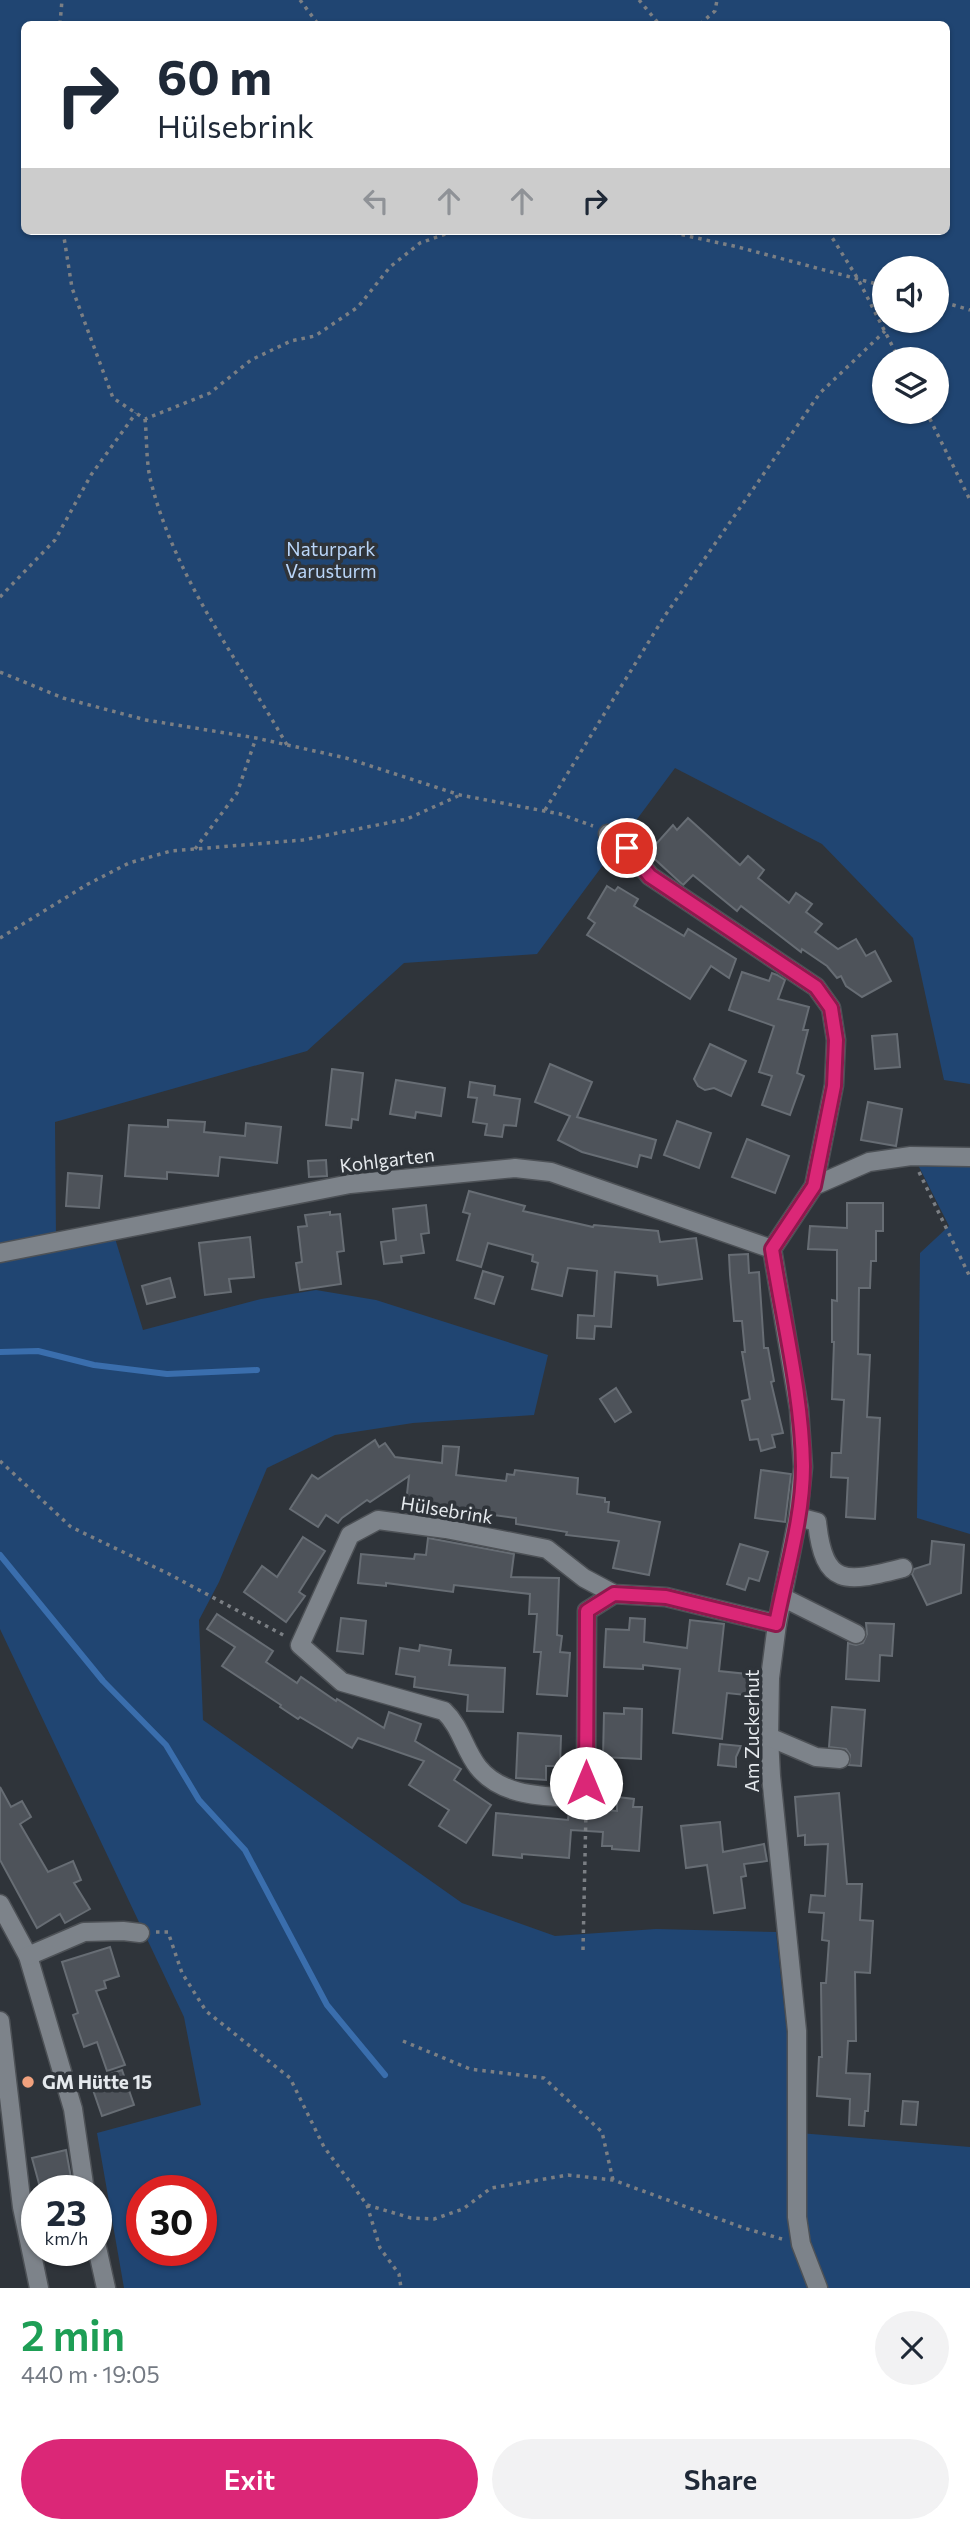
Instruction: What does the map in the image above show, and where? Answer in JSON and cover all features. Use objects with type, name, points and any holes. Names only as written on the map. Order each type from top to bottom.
[{"type":"street","points":[[608,834],[627,848],[650,876],[816,987],[831,1008],[836,1040],[834,1086],[814,1186],[772,1249]]},
{"type":"street","points":[[814,1186],[869,1162],[911,1156],[970,1157]]},
{"type":"street","name":"Kohlgarten","points":[[0,1253],[350,1184],[516,1168],[551,1172],[772,1249]]},
{"type":"street","name":"Am Zuckerhut","points":[[772,1249],[799,1409],[803,1467],[798,1517],[776,1624],[770,1678],[769,1737],[797,2031],[797,2217],[801,2244],[818,2288]]},
{"type":"street","points":[[798,1517],[817,1521],[823,1556],[838,1575],[856,1578],[903,1568]]},
{"type":"street","name":"Hülsebrink","points":[[300,1645],[350,1535],[378,1520],[446,1529],[547,1549],[584,1578],[614,1594],[666,1597],[776,1624]]},
{"type":"street","points":[[300,1645],[342,1682],[444,1711],[454,1720],[478,1767],[499,1784],[528,1796],[574,1798],[586,1783],[587,1611],[614,1594]]},
{"type":"street","points":[[782,1597],[856,1634]]},
{"type":"street","points":[[769,1737],[816,1757],[840,1759]]},
{"type":"street","points":[[0,1904],[28,1956],[72,2109],[82,2175]]},
{"type":"street","points":[[28,1956],[85,1932],[140,1933]]},
{"type":"street","points":[[0,2021],[22,2207],[39,2288]]},
{"type":"street","points":[[101,2266],[106,2288]]},
{"type":"path","points":[[60,21],[62,0]]},
{"type":"path","points":[[300,0],[315,21]]},
{"type":"path","points":[[639,0],[656,21]]},
{"type":"path","points":[[703,21],[715,11],[717,0]]},
{"type":"path","points":[[64,235],[72,288],[113,398],[145,419]]},
{"type":"path","points":[[145,419],[210,393],[261,355],[291,341],[315,336],[358,307],[390,267],[420,243],[443,235]]},
{"type":"path","points":[[683,235],[872,283]]},
{"type":"path","points":[[830,235],[872,306]]},
{"type":"path","points":[[949,304],[970,310]]},
{"type":"path","points":[[545,811],[664,617],[820,393],[883,333]]},
{"type":"path","points":[[0,597],[55,540],[91,475],[136,413]]},
{"type":"path","points":[[145,419],[149,476],[168,535],[199,603],[287,745]]},
{"type":"path","points":[[932,424],[970,500]]},
{"type":"path","points":[[0,672],[75,702],[146,720],[256,738],[346,758],[460,795],[585,821],[608,834]]},
{"type":"path","points":[[195,849],[237,793],[256,738]]},
{"type":"path","points":[[0,938],[88,884],[129,863],[171,851],[316,838],[407,818],[460,795]]},
{"type":"path","points":[[911,1156],[970,1277]]},
{"type":"path","points":[[0,1461],[71,1527],[181,1580],[266,1624],[300,1645]]},
{"type":"path","points":[[583,1950],[586,1783]]},
{"type":"path","points":[[140,1933],[168,1932],[182,1973],[206,2011],[290,2078],[324,2147],[367,2205],[380,2248],[399,2274],[401,2288]]},
{"type":"path","points":[[403,2040],[470,2069],[544,2078],[602,2132],[613,2180]]},
{"type":"path","points":[[367,2205],[411,2218],[434,2219],[463,2209],[491,2188],[568,2175],[613,2180],[744,2228],[801,2244]]},
{"type":"green space","name":"Naturpark Varusturm","points":[[0,0],[970,0],[970,1084],[944,1080],[913,938],[822,844],[675,768],[537,954],[404,963],[307,1051],[55,1122],[56,1239],[114,1235],[143,1330],[261,1299],[316,1290],[376,1300],[548,1355],[534,1415],[413,1423],[335,1435],[267,1468],[219,1582],[199,1620],[203,1720],[462,1903],[555,1936],[656,1929],[776,1932],[788,2043],[787,2132],[970,2147],[970,2288],[124,2288],[112,2219],[112,2175],[104,2175],[97,2133],[201,2105],[184,2017],[0,1629]]},
{"type":"green space","points":[[970,1161],[970,1534],[917,1518],[920,1253],[949,1226],[917,1163]]},
{"type":"building","points":[[688,818],[740,865],[748,856],[764,870],[758,878],[789,903],[796,893],[812,904],[806,912],[822,924],[815,932],[838,949],[856,939],[866,956],[875,951],[891,981],[862,997],[846,986],[841,976],[837,978],[827,966],[802,949],[801,952],[741,906],[737,911],[693,875],[683,885],[648,853],[673,825],[677,830]]},
{"type":"building","points":[[607,886],[615,891],[618,887],[638,899],[634,906],[684,936],[688,929],[736,959],[729,978],[711,966],[690,999],[587,935],[595,923],[588,918]]},
{"type":"building","points":[[742,972],[769,981],[772,973],[777,975],[785,980],[778,999],[809,1007],[803,1030],[808,1030],[797,1073],[804,1076],[790,1115],[762,1105],[772,1076],[759,1072],[774,1026],[729,1010]]},
{"type":"building","points":[[897,1034],[900,1067],[875,1069],[872,1036]]},
{"type":"building","points":[[710,1044],[746,1061],[731,1096],[714,1088],[705,1090],[698,1086],[694,1079]]},
{"type":"building","points":[[550,1064],[592,1082],[577,1117],[656,1140],[651,1158],[640,1155],[637,1167],[582,1152],[558,1140],[570,1116],[535,1102]]},
{"type":"building","points":[[332,1069],[363,1073],[358,1120],[352,1119],[351,1128],[326,1125]]},
{"type":"building","points":[[396,1080],[445,1088],[441,1116],[416,1112],[415,1118],[390,1114]]},
{"type":"building","points":[[470,1082],[495,1086],[494,1095],[520,1099],[516,1126],[504,1125],[502,1137],[485,1135],[487,1124],[473,1122],[477,1098],[468,1097]]},
{"type":"building","points":[[868,1102],[902,1109],[896,1146],[861,1140]]},
{"type":"building","points":[[168,1120],[205,1122],[204,1132],[245,1136],[246,1123],[281,1127],[277,1163],[220,1157],[218,1176],[167,1172],[167,1179],[125,1176],[129,1125],[168,1127]]},
{"type":"building","points":[[677,1121],[711,1133],[699,1168],[664,1155]]},
{"type":"building","points":[[747,1139],[789,1156],[775,1193],[732,1177]]},
{"type":"building","points":[[326,1160],[327,1176],[309,1177],[308,1161]]},
{"type":"building","points":[[68,1173],[102,1176],[99,1208],[66,1206]]},
{"type":"building","points":[[469,1191],[525,1206],[523,1211],[593,1227],[658,1231],[660,1242],[696,1238],[702,1279],[658,1285],[657,1276],[615,1272],[611,1327],[595,1326],[594,1339],[577,1338],[578,1315],[594,1316],[597,1271],[568,1268],[562,1296],[532,1289],[538,1263],[532,1261],[533,1255],[488,1243],[481,1267],[457,1260],[470,1214],[463,1212]]},
{"type":"building","points":[[847,1203],[883,1203],[883,1231],[876,1231],[876,1261],[871,1261],[870,1288],[859,1288],[858,1354],[870,1355],[867,1417],[880,1418],[875,1519],[846,1517],[848,1478],[831,1477],[832,1453],[841,1453],[844,1400],[832,1399],[832,1300],[837,1301],[837,1250],[808,1249],[810,1226],[847,1228]]},
{"type":"building","points":[[426,1205],[429,1233],[421,1234],[424,1253],[401,1256],[402,1262],[384,1264],[381,1242],[396,1240],[393,1209]]},
{"type":"building","points":[[330,1212],[330,1215],[340,1214],[344,1251],[337,1252],[341,1284],[300,1290],[296,1263],[302,1262],[298,1227],[307,1226],[305,1215]]},
{"type":"building","points":[[250,1237],[254,1277],[229,1279],[231,1292],[205,1295],[199,1243]]},
{"type":"building","points":[[748,1254],[749,1273],[759,1272],[764,1348],[768,1348],[774,1381],[771,1382],[783,1433],[772,1435],[775,1447],[761,1451],[758,1439],[750,1440],[742,1401],[750,1399],[742,1352],[745,1352],[742,1321],[734,1321],[730,1275],[729,1255]]},
{"type":"building","points":[[483,1271],[503,1277],[494,1304],[475,1298]]},
{"type":"building","points":[[170,1278],[175,1297],[147,1304],[142,1286]]},
{"type":"building","points":[[616,1388],[631,1412],[615,1422],[600,1399]]},
{"type":"building","points":[[375,1440],[379,1447],[385,1443],[395,1457],[442,1463],[443,1446],[459,1447],[456,1475],[506,1481],[507,1474],[514,1475],[515,1470],[578,1478],[577,1494],[605,1498],[605,1502],[609,1502],[608,1512],[660,1522],[649,1575],[613,1568],[619,1541],[566,1535],[567,1532],[516,1524],[516,1518],[406,1503],[409,1476],[370,1502],[367,1500],[338,1523],[326,1515],[318,1527],[290,1509],[312,1475],[318,1479]]},
{"type":"building","points":[[761,1470],[791,1474],[785,1522],[755,1518]]},
{"type":"building","points":[[303,1537],[325,1551],[299,1592],[305,1596],[286,1622],[244,1592],[262,1566],[277,1577]]},
{"type":"building","points":[[428,1538],[514,1554],[511,1577],[559,1578],[557,1635],[562,1636],[560,1652],[570,1653],[567,1696],[537,1694],[541,1652],[534,1652],[537,1614],[529,1614],[530,1594],[454,1585],[453,1592],[386,1583],[386,1586],[358,1583],[361,1554],[414,1559],[415,1554],[426,1555]]},
{"type":"building","points":[[932,1541],[964,1545],[961,1593],[927,1605],[912,1574],[914,1569],[930,1564]]},
{"type":"building","points":[[740,1544],[768,1552],[759,1581],[749,1578],[745,1590],[727,1584]]},
{"type":"building","points":[[217,1614],[273,1651],[266,1662],[297,1683],[301,1677],[336,1701],[337,1699],[384,1728],[389,1712],[421,1724],[415,1741],[461,1769],[454,1780],[491,1805],[466,1843],[439,1826],[449,1810],[409,1785],[424,1761],[358,1738],[352,1748],[300,1717],[298,1719],[222,1666],[235,1647],[207,1629]]},
{"type":"building","points":[[341,1618],[366,1621],[363,1654],[337,1651]]},
{"type":"building","points":[[630,1618],[645,1619],[644,1642],[687,1648],[690,1620],[724,1624],[719,1671],[757,1675],[755,1696],[727,1693],[722,1739],[673,1733],[680,1669],[643,1665],[643,1669],[604,1667],[606,1629],[629,1630]]},
{"type":"building","points":[[866,1623],[894,1624],[892,1656],[880,1655],[879,1681],[846,1679],[848,1643],[863,1643],[867,1634]]},
{"type":"building","points":[[420,1645],[451,1650],[449,1665],[505,1668],[503,1712],[467,1711],[468,1695],[414,1687],[415,1677],[396,1674],[400,1648],[419,1651]]},
{"type":"building","points":[[832,1707],[865,1710],[861,1766],[849,1765],[850,1755],[846,1749],[829,1747]]},
{"type":"building","points":[[624,1708],[642,1709],[641,1759],[603,1757],[604,1713],[624,1714]]},
{"type":"building","points":[[518,1733],[561,1736],[560,1766],[546,1766],[546,1780],[516,1778]]},
{"type":"building","points":[[720,1744],[741,1746],[736,1757],[736,1767],[718,1765]]},
{"type":"building","points":[[0,1787],[11,1807],[22,1801],[31,1817],[20,1824],[48,1872],[73,1861],[81,1880],[74,1883],[90,1909],[65,1923],[60,1914],[37,1928],[0,1860]]},
{"type":"building","points":[[839,1793],[847,1884],[862,1884],[860,1920],[873,1921],[870,1973],[855,1972],[856,2041],[848,2041],[846,2073],[870,2074],[868,2111],[865,2111],[864,2126],[849,2125],[850,2099],[817,2096],[819,2057],[822,2057],[821,1983],[826,1983],[829,1941],[822,1940],[824,1913],[809,1912],[811,1895],[825,1896],[828,1844],[805,1845],[805,1835],[798,1836],[795,1797]]},
{"type":"building","points":[[617,1797],[634,1799],[633,1807],[642,1807],[639,1851],[602,1846],[603,1832],[571,1830],[569,1858],[522,1854],[522,1858],[493,1855],[496,1813],[568,1820],[569,1810],[604,1813],[604,1810],[617,1811]]},
{"type":"building","points":[[720,1822],[723,1852],[764,1844],[767,1861],[744,1864],[746,1876],[741,1877],[745,1908],[714,1913],[707,1865],[686,1868],[681,1826]]},
{"type":"building","points":[[110,1947],[119,1976],[104,1981],[106,1988],[96,1991],[125,2065],[107,2071],[97,2042],[84,2047],[73,2015],[78,2013],[62,1962]]},
{"type":"building","points":[[122,2070],[134,2105],[102,2116],[90,2081]]},
{"type":"building","points":[[903,2101],[918,2102],[916,2125],[901,2124]]},
{"type":"building","points":[[66,2150],[70,2175],[37,2175],[32,2158]]},
{"type":"waterway","points":[[0,1352],[38,1351],[94,1365],[167,1374],[257,1370]]},
{"type":"waterway","points":[[0,1555],[103,1681],[166,1745],[199,1800],[245,1850],[327,2005],[385,2075]]},
{"type":"place","name":"GM Hütte 15","points":[[28,2082]]},
{"type":"route","points":[[586,1783],[587,1611],[614,1594],[666,1597],[776,1624],[798,1517],[803,1467],[799,1409],[772,1249],[814,1186],[834,1086],[836,1040],[831,1008],[816,987],[650,876],[627,848]]}]
